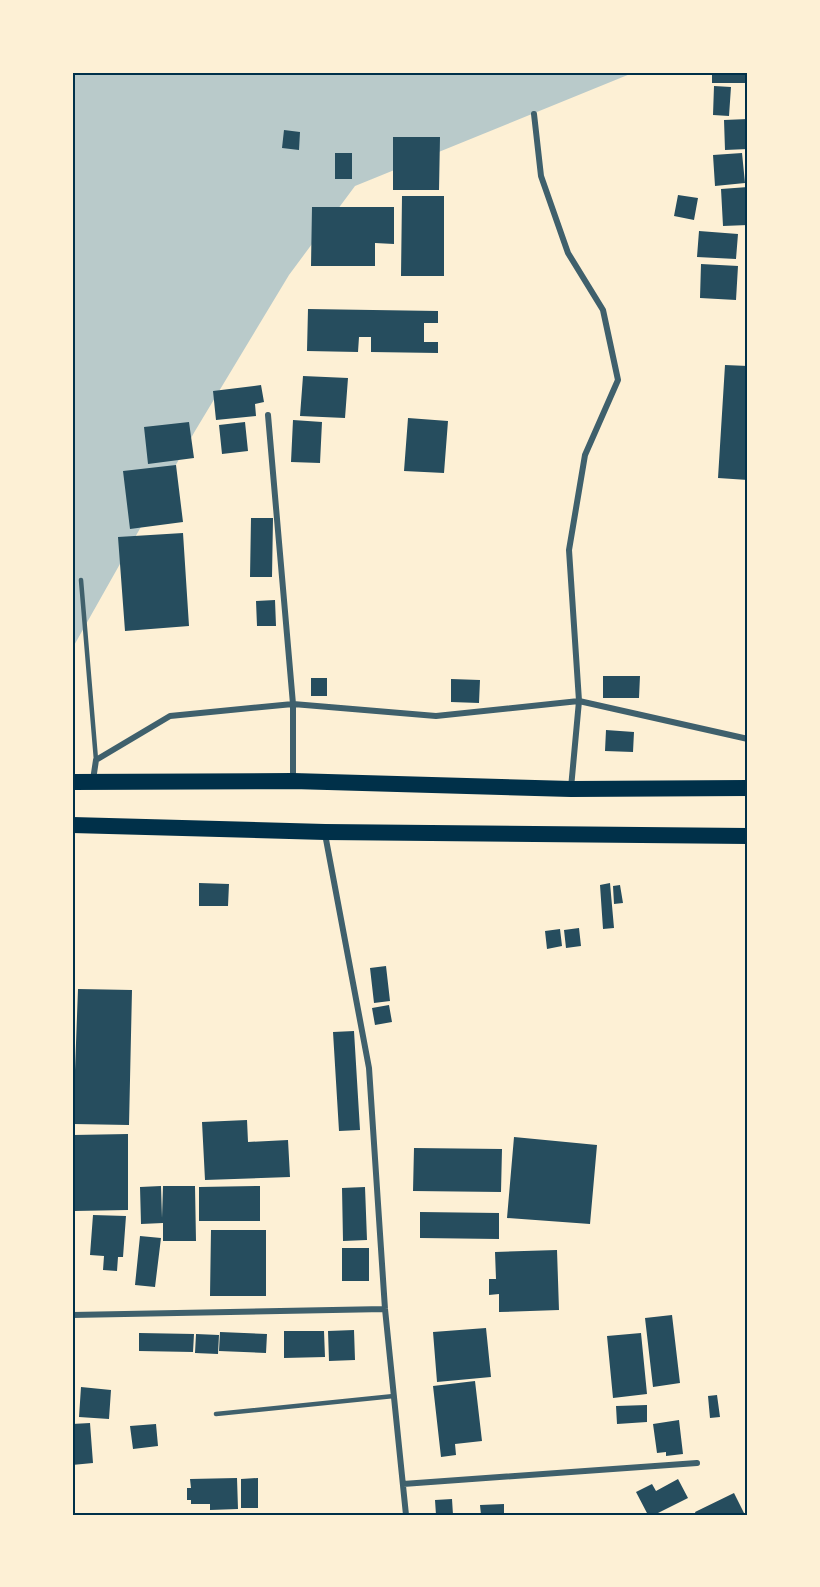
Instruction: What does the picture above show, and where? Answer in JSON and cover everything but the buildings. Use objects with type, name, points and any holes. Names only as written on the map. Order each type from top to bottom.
[{"type":"highway","points":[[72,782],[293,781],[571,789],[748,789]]},
{"type":"highway","points":[[72,825],[325,832],[748,836]]},
{"type":"street","points":[[534,114],[541,176],[568,253],[603,310],[618,380],[585,456],[569,550],[579,701],[571,789]]},
{"type":"street","points":[[268,415],[293,704],[293,781]]},
{"type":"street","points":[[92,783],[96,760],[170,716],[293,704],[436,716],[579,701],[748,739]]},
{"type":"street","points":[[325,832],[369,1068],[385,1309],[406,1515]]},
{"type":"street","points":[[72,1315],[385,1309]]},
{"type":"street","points":[[403,1484],[697,1463]]},
{"type":"lane","points":[[81,580],[96,760]]},
{"type":"lane","points":[[216,1414],[394,1396]]},
{"type":"shaded area","points":[[72,72],[635,72],[355,186],[289,275],[195,431],[72,649]]}]
